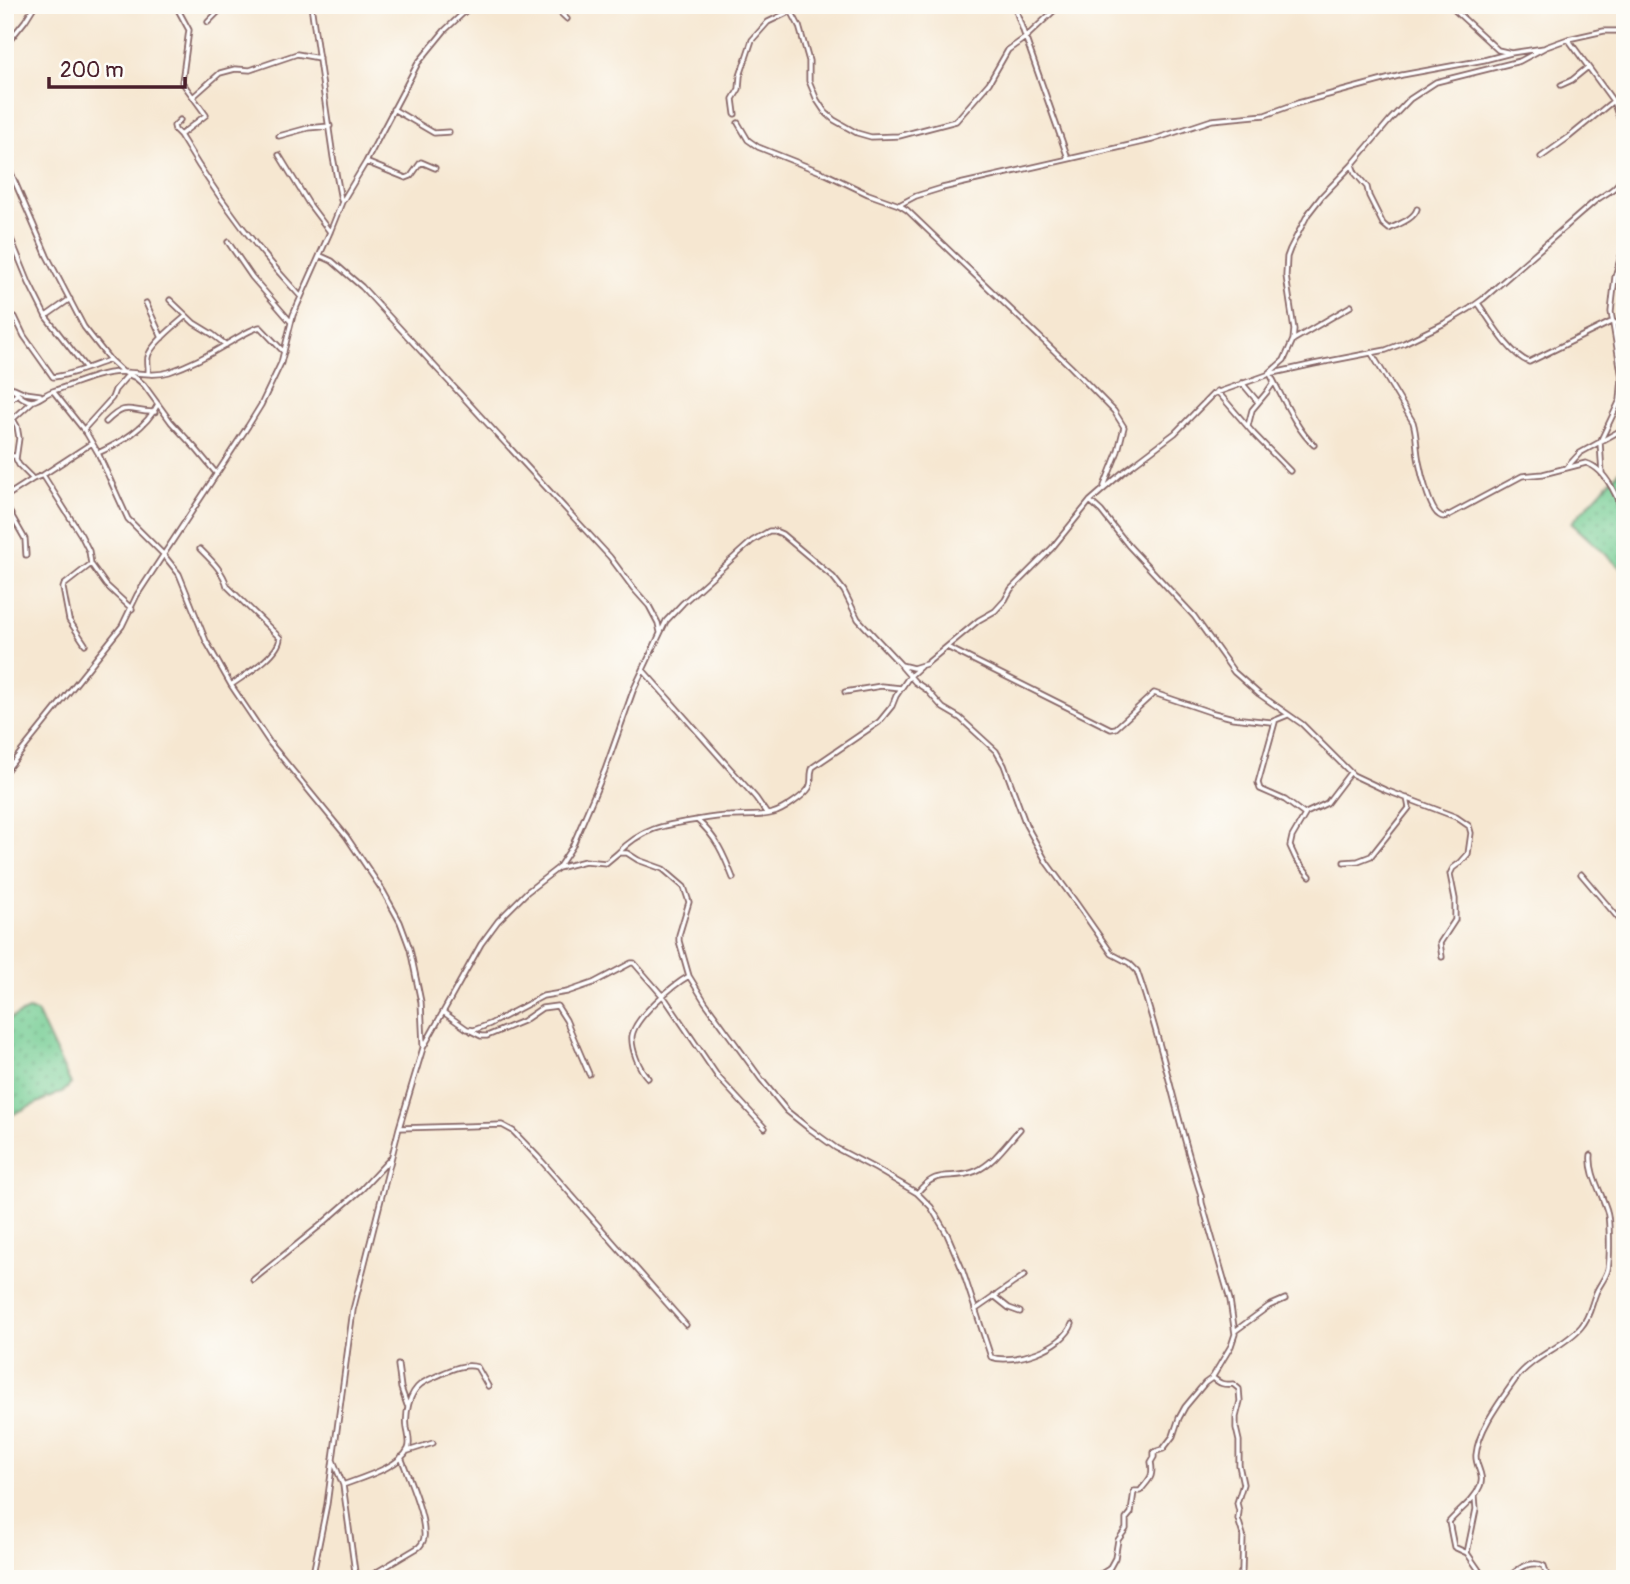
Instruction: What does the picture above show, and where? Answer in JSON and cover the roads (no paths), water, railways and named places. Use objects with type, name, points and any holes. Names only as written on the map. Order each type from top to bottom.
[{"type":"street","points":[[5,46],[34,5]]},
{"type":"street","points":[[208,22],[225,5]]},
{"type":"street","points":[[311,5],[342,202]]},
{"type":"street","points":[[5,772],[122,626],[137,595],[261,405],[277,372],[291,322],[342,202],[418,63],[445,30],[472,5]]},
{"type":"street","points":[[552,5],[567,19]]},
{"type":"street","points":[[789,5],[803,38],[809,61],[809,81],[817,100],[834,120],[857,134],[866,136],[900,136],[954,123],[989,83],[1008,50],[1060,5]]},
{"type":"street","points":[[1014,5],[1068,158]]},
{"type":"street","points":[[1449,5],[1493,48],[1511,54]]},
{"type":"street","points":[[176,6],[189,30],[182,79],[206,115],[180,135]]},
{"type":"street","points":[[735,114],[733,99],[739,89],[740,76],[752,40],[768,22],[791,11]]},
{"type":"street","points":[[1269,374],[1284,360],[1293,341],[1286,276],[1287,257],[1301,227],[1316,203],[1410,99],[1436,82],[1520,61],[1568,39],[1604,31],[1625,31]]},
{"type":"street","points":[[1568,39],[1613,101],[1625,134]]},
{"type":"street","points":[[900,205],[916,196],[942,188],[1152,140],[1212,120],[1265,115],[1298,103],[1402,75],[1546,47]]},
{"type":"street","points":[[193,97],[220,73],[233,69],[250,70],[297,54],[319,58]]},
{"type":"street","points":[[1561,85],[1588,66]]},
{"type":"street","points":[[1541,157],[1613,101]]},
{"type":"street","points":[[393,109],[433,134],[449,132]]},
{"type":"street","points":[[180,120],[174,126],[175,130],[195,161],[247,233],[301,298]]},
{"type":"street","points":[[738,123],[748,140],[758,147],[827,174],[879,199],[900,205],[916,216],[1071,367],[1114,411],[1124,427],[1103,489]]},
{"type":"street","points":[[279,136],[308,128],[330,126]]},
{"type":"street","points":[[279,155],[330,232]]},
{"type":"street","points":[[5,159],[47,256],[84,327],[110,360],[123,372],[140,381],[162,411],[216,473]]},
{"type":"street","points":[[366,162],[407,178],[421,162],[435,169]]},
{"type":"street","points":[[1352,165],[1355,173],[1366,185],[1369,196],[1387,228],[1414,215],[1417,209]]},
{"type":"street","points":[[558,868],[585,861],[606,863],[629,843],[660,826],[780,811],[806,791],[811,782],[811,769],[878,723],[892,706],[909,677],[979,620],[997,609],[1011,589],[1103,489],[1175,433],[1217,391],[1269,374],[1371,354],[1404,343],[1447,321],[1478,303],[1587,208],[1620,184],[1625,172]]},
{"type":"street","points":[[5,224],[46,316],[85,367]]},
{"type":"street","points":[[228,242],[252,277],[291,322]]},
{"type":"street","points":[[1602,475],[1600,442],[1620,400],[1622,378],[1611,312],[1615,277],[1625,242]]},
{"type":"street","points":[[320,256],[332,261],[362,287],[605,551],[652,610],[660,634]]},
{"type":"street","points":[[46,316],[71,299]]},
{"type":"street","points":[[170,300],[194,323],[226,345]]},
{"type":"street","points":[[146,303],[162,338]]},
{"type":"street","points":[[1478,303],[1505,341],[1529,362],[1613,322],[1625,323]]},
{"type":"street","points":[[1293,341],[1351,306]]},
{"type":"street","points":[[148,373],[148,355],[162,338],[187,316]]},
{"type":"street","points":[[15,317],[24,337],[51,377],[71,374],[110,360]]},
{"type":"street","points":[[33,479],[19,465],[16,456],[19,438],[13,419],[33,401],[96,376],[123,372],[169,372],[260,327],[284,352]]},
{"type":"street","points":[[1371,354],[1413,422],[1420,467],[1435,512],[1440,516],[1450,515],[1522,477],[1586,463],[1593,465],[1602,475],[1618,499],[1625,523]]},
{"type":"street","points":[[1269,374],[1298,424],[1314,444]]},
{"type":"street","points":[[84,429],[112,398],[115,390],[128,375]]},
{"type":"street","points":[[5,381],[26,400],[33,401]]},
{"type":"street","points":[[1248,426],[1252,410],[1274,382]]},
{"type":"street","points":[[1242,383],[1258,402]]},
{"type":"street","points":[[12,387],[25,393],[43,396]]},
{"type":"street","points":[[53,391],[84,429],[128,519],[163,554],[184,582],[206,641],[231,685],[270,743],[346,836],[383,891],[400,922],[410,949],[419,990],[423,1048]]},
{"type":"street","points":[[1217,391],[1290,471]]},
{"type":"street","points":[[5,403],[19,394]]},
{"type":"street","points":[[1620,400],[1625,412]]},
{"type":"street","points":[[98,453],[134,433],[158,404]]},
{"type":"street","points":[[106,422],[123,409],[162,411]]},
{"type":"street","points":[[1567,468],[1580,453],[1625,428]]},
{"type":"street","points":[[7,494],[43,475],[92,443]]},
{"type":"street","points":[[5,460],[16,456]]},
{"type":"street","points":[[43,475],[81,535],[89,551],[91,564],[106,585],[132,608]]},
{"type":"street","points":[[1618,499],[1625,496]]},
{"type":"street","points":[[1090,502],[1194,616],[1230,668],[1259,694],[1307,729],[1350,773],[1456,817],[1471,829],[1468,854],[1451,871],[1456,904],[1455,920],[1440,943],[1441,957]]},
{"type":"street","points":[[5,504],[25,539],[26,555]]},
{"type":"street","points":[[312,1579],[327,1504],[353,1310],[399,1128],[423,1048],[476,952],[498,921],[527,892],[558,868],[569,853],[597,789],[633,691],[669,618],[752,541],[765,532],[775,531],[795,544],[833,577],[844,591],[858,619],[909,677],[943,708],[960,718],[982,737],[999,756],[1026,825],[1046,863],[1112,954],[1129,963],[1137,971],[1162,1053],[1230,1300],[1236,1331],[1231,1346],[1212,1377],[1184,1409],[1173,1436],[1161,1450],[1154,1452],[1151,1478],[1140,1490],[1134,1491],[1131,1513],[1126,1520],[1126,1529],[1118,1540],[1112,1565],[1091,1579]]},
{"type":"street","points":[[200,549],[215,564],[227,586],[280,638],[278,648],[231,685]]},
{"type":"street","points":[[85,644],[69,620],[63,588],[91,564]]},
{"type":"street","points":[[946,646],[1111,729],[1116,728],[1154,693],[1224,716],[1275,722],[1290,715]]},
{"type":"street","points":[[901,665],[910,668],[922,666]]},
{"type":"street","points":[[643,670],[756,798],[767,814]]},
{"type":"street","points":[[845,692],[881,685],[901,688]]},
{"type":"street","points":[[1275,722],[1258,787],[1306,813]]},
{"type":"street","points":[[1310,877],[1290,846],[1292,837],[1306,813],[1327,803],[1350,773]]},
{"type":"street","points":[[1344,862],[1358,861],[1373,854],[1406,813],[1409,808],[1407,798]]},
{"type":"street","points":[[697,820],[716,840],[733,877]]},
{"type":"street","points":[[618,853],[627,853],[663,869],[685,889],[689,902],[679,938],[689,976],[754,1070],[793,1117],[836,1147],[917,1193],[935,1212],[962,1269],[989,1354],[994,1358],[1017,1357],[1047,1348],[1066,1335],[1072,1324]]},
{"type":"street","points":[[1581,874],[1625,926]]},
{"type":"street","points":[[471,1031],[543,996],[593,983],[632,962],[662,996],[718,1077],[765,1128]]},
{"type":"street","points":[[648,1078],[638,1061],[632,1036],[640,1021],[662,996],[689,976]]},
{"type":"street","points":[[443,1012],[471,1031],[487,1036],[519,1023],[542,1008],[557,1006],[566,1020],[589,1074]]},
{"type":"street","points":[[399,1128],[502,1125],[510,1128],[686,1325]]},
{"type":"street","points":[[917,1193],[934,1178],[967,1174],[982,1168],[1020,1129]]},
{"type":"street","points":[[1485,1579],[1467,1553],[1454,1547],[1449,1524],[1475,1496],[1482,1480],[1476,1455],[1488,1421],[1520,1374],[1584,1324],[1608,1270],[1609,1222],[1591,1166],[1591,1155]]},
{"type":"street","points":[[253,1280],[362,1189],[392,1156]]},
{"type":"street","points":[[975,1310],[1025,1275]]},
{"type":"street","points":[[994,1296],[1009,1308],[1020,1312]]},
{"type":"street","points":[[1236,1331],[1269,1306],[1286,1299]]},
{"type":"street","points":[[398,1365],[401,1388],[408,1408]]},
{"type":"street","points":[[408,1451],[408,1408],[415,1390],[421,1384],[464,1366],[473,1366],[477,1367],[488,1386]]},
{"type":"street","points":[[1212,1377],[1220,1384],[1233,1384],[1239,1389],[1236,1428],[1242,1484],[1237,1503],[1243,1535],[1242,1571],[1236,1579]]},
{"type":"street","points":[[343,1485],[390,1466],[408,1451],[433,1443]]},
{"type":"street","points":[[365,1579],[423,1543],[422,1517],[401,1457]]},
{"type":"street","points":[[333,1458],[343,1485],[356,1579]]},
{"type":"street","points":[[1467,1553],[1476,1509],[1475,1496]]},
{"type":"street","points":[[1507,1579],[1521,1567],[1537,1563],[1544,1566],[1548,1579]]}]
